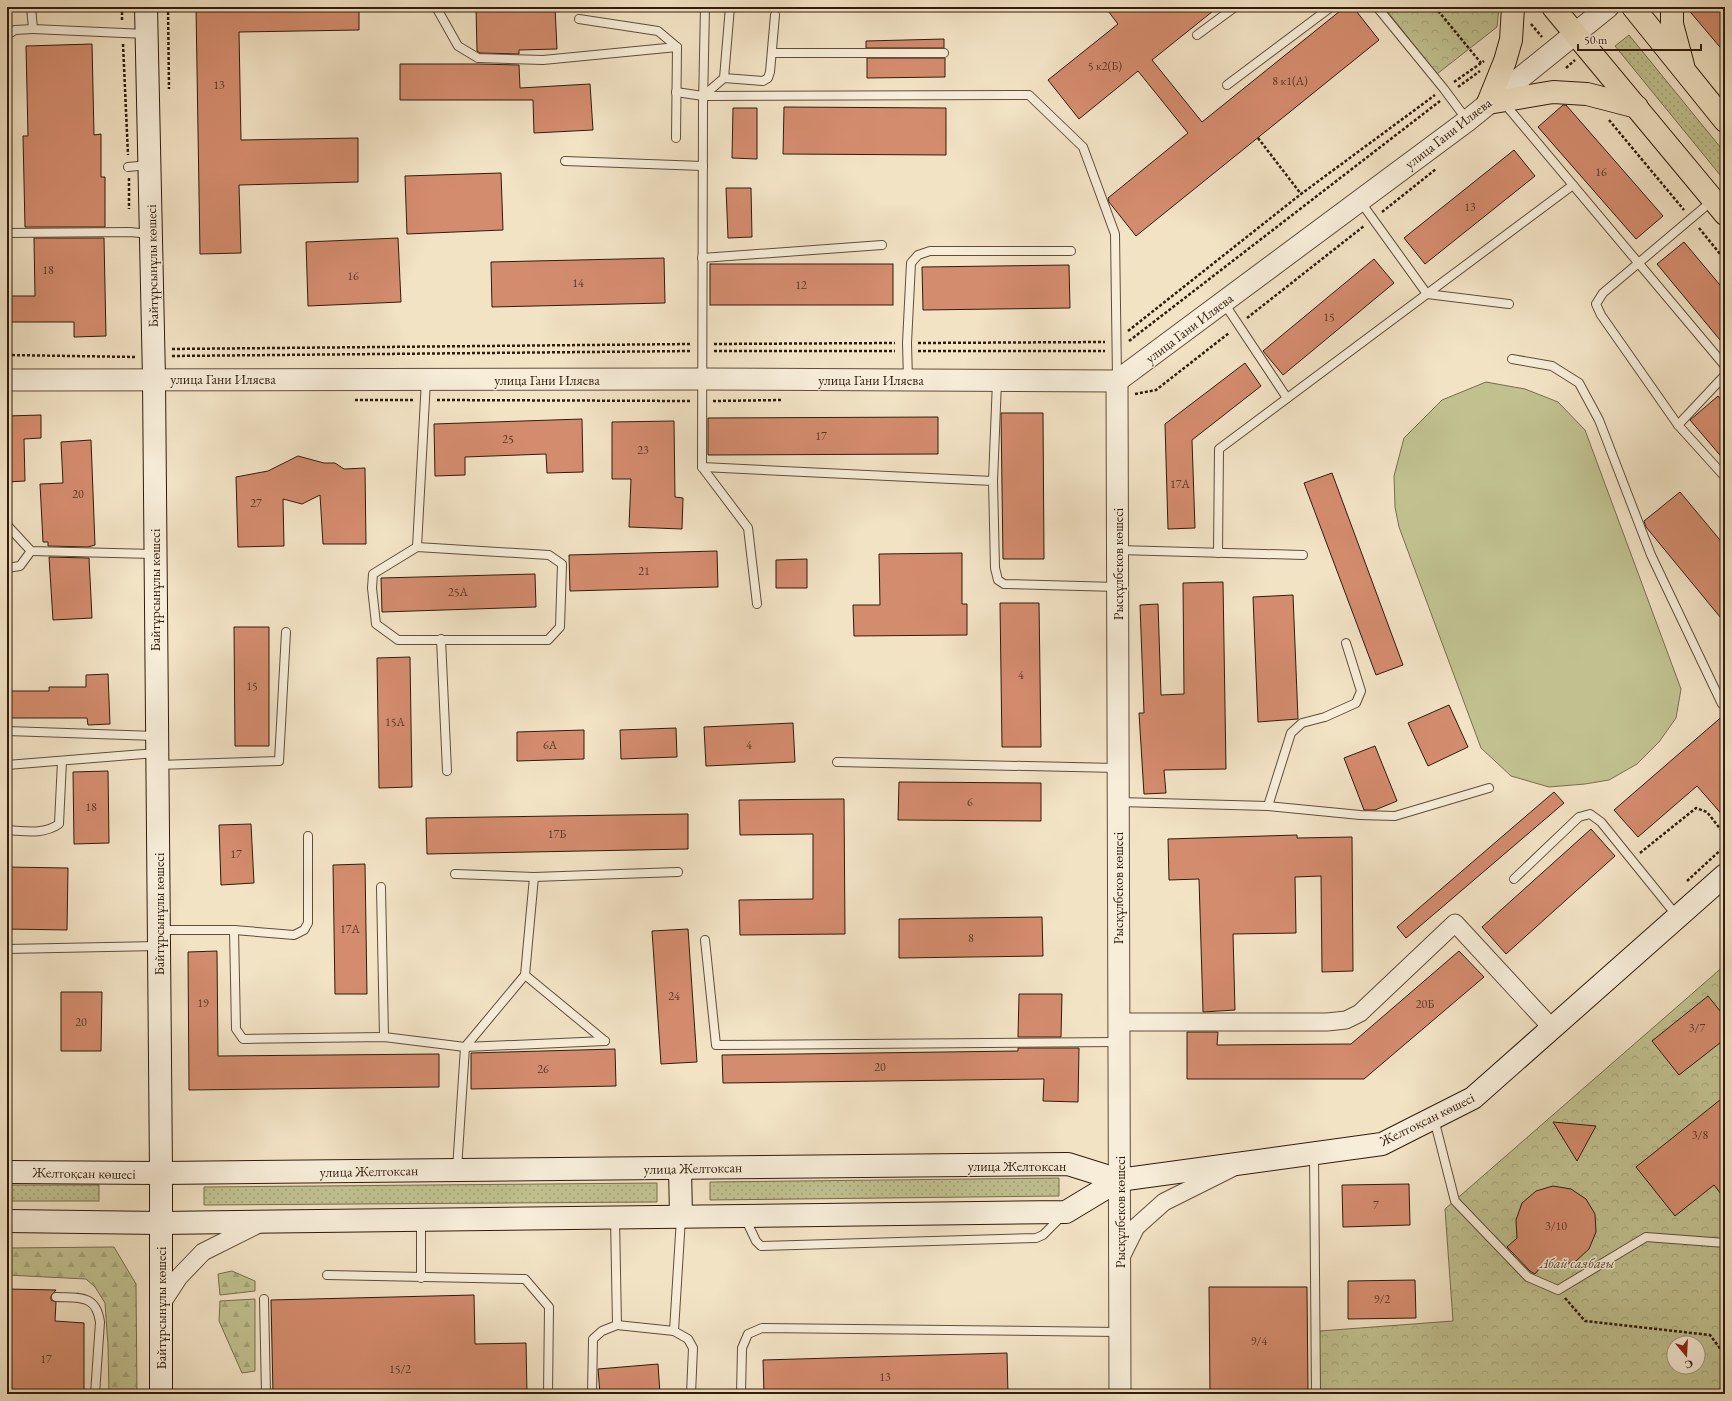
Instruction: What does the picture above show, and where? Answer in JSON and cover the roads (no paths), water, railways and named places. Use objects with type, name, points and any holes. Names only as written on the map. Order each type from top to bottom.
[{"type":"main road","name":"Байтұрсынұлы көшесі","points":[[146,7],[150,165],[140,233],[154,379],[161,1174],[161,1394]]},
{"type":"main road","points":[[1513,7],[1511,40],[1495,102],[1552,92],[1588,94],[1637,107]]},
{"type":"main road","points":[[1632,7],[1725,121]]},
{"type":"main road","points":[[1672,7],[1672,24],[1685,72]]},
{"type":"main road","points":[[1545,14],[1576,34],[1719,207]]},
{"type":"main road","name":"Желтоқсан көшесі","points":[[1119,1180],[1382,1144],[1434,1118],[1473,1098],[1552,1028],[1671,909],[1725,875]]},
{"type":"main road","name":"улица Желтоксан","points":[[161,1174],[1068,1164],[1119,1180]]},
{"type":"main road","points":[[680,1168],[681,1216]]},
{"type":"main road","name":"Желтоқсан көшесі","points":[[7,1172],[161,1174]]},
{"type":"main road","points":[[7,1221],[160,1223],[1066,1212],[1119,1180]]},
{"type":"street","name":"улица Гани Иляева","points":[[7,380],[702,379],[1117,381],[1358,198],[1467,120],[1495,102],[1608,7]]},
{"type":"street","name":"Рысқұлбеков көшесі","points":[[1117,381],[1120,1394]]},
{"type":"street","points":[[1119,1022],[1327,1022],[1346,1020],[1360,1013],[1455,923],[1552,1028]]},
{"type":"street","points":[[1120,1259],[1136,1227],[1164,1202],[1240,1164]]},
{"type":"street","points":[[160,1306],[178,1277],[203,1252],[265,1221]]},
{"type":"lane","points":[[31,7],[33,29]]},
{"type":"lane","points":[[436,7],[458,46],[478,58],[543,60],[677,47]]},
{"type":"lane","points":[[705,7],[702,258],[702,467],[748,528],[757,604]]},
{"type":"lane","points":[[704,96],[724,78],[730,7]]},
{"type":"lane","points":[[1197,35],[1234,7]]},
{"type":"lane","points":[[1226,85],[1330,7]]},
{"type":"lane","points":[[1377,7],[1467,120]]},
{"type":"lane","points":[[724,78],[763,81],[768,78],[770,72],[775,15]]},
{"type":"lane","points":[[579,19],[658,31],[677,47]]},
{"type":"lane","points":[[7,35],[15,30],[33,29],[146,34]]},
{"type":"lane","points":[[676,138],[677,47]]},
{"type":"lane","points":[[772,53],[944,53]]},
{"type":"lane","points":[[676,92],[704,96],[1029,95],[1083,147],[1115,234],[1117,381]]},
{"type":"lane","points":[[1495,102],[1573,185],[1725,366]]},
{"type":"lane","points":[[565,161],[703,166]]},
{"type":"lane","points":[[128,167],[150,165]]},
{"type":"lane","points":[[1218,553],[1220,448],[1573,185]]},
{"type":"lane","points":[[1358,198],[1427,294],[1509,304]]},
{"type":"lane","points":[[1719,207],[1691,218],[1603,293],[1596,304],[1601,315],[1678,425],[1725,477]]},
{"type":"lane","points":[[7,234],[140,233]]},
{"type":"lane","points":[[702,258],[882,244]]},
{"type":"lane","points":[[908,381],[907,347],[911,263],[918,255],[930,251],[1071,251]]},
{"type":"lane","points":[[1223,302],[1287,398]]},
{"type":"lane","points":[[1512,359],[1552,366],[1579,383],[1599,420],[1651,555],[1724,704]]},
{"type":"lane","points":[[1678,425],[1725,375]]},
{"type":"lane","points":[[417,547],[426,380]]},
{"type":"lane","points":[[997,381],[993,481],[995,568],[998,580],[1004,584],[1118,587]]},
{"type":"lane","points":[[702,467],[993,481]]},
{"type":"lane","points":[[7,525],[31,551],[155,554]]},
{"type":"lane","points":[[417,547],[549,555],[562,564],[560,626],[548,640],[398,640],[376,624],[372,588],[373,574],[417,547]]},
{"type":"lane","points":[[1118,550],[1303,555]]},
{"type":"lane","points":[[7,568],[20,566],[31,551]]},
{"type":"lane","points":[[7,732],[157,751],[279,761],[286,632]]},
{"type":"lane","points":[[441,639],[446,771]]},
{"type":"lane","points":[[1268,806],[1291,733],[1302,723],[1324,717],[1356,703],[1361,690],[1346,644]]},
{"type":"lane","points":[[7,765],[157,751]]},
{"type":"lane","points":[[7,830],[40,832],[52,828],[58,824],[62,761]]},
{"type":"lane","points":[[836,762],[1118,768]]},
{"type":"lane","points":[[1118,802],[1268,806],[1360,815],[1395,816],[1489,788]]},
{"type":"lane","points":[[1514,879],[1579,817],[1590,814],[1602,822],[1671,909]]},
{"type":"lane","points":[[7,949],[159,938],[234,930],[294,935],[304,930],[308,923],[308,836]]},
{"type":"lane","points":[[455,874],[534,877],[678,872]]},
{"type":"lane","points":[[457,1170],[465,1047],[525,975],[534,877]]},
{"type":"lane","points":[[381,887],[384,1037]]},
{"type":"lane","points":[[234,930],[236,1029],[243,1039],[384,1037],[465,1047],[605,1041],[525,975]]},
{"type":"lane","points":[[705,940],[716,1045],[1119,1042]]},
{"type":"lane","points":[[1434,1118],[1455,1201],[1528,1277],[1558,1290],[1646,1238],[1725,1243]]},
{"type":"lane","points":[[1314,1153],[1316,1394]]},
{"type":"lane","points":[[743,1216],[756,1241],[761,1246],[1036,1238],[1043,1235],[1066,1212]]},
{"type":"lane","points":[[674,1331],[681,1216]]},
{"type":"lane","points":[[615,1217],[617,1325]]},
{"type":"lane","points":[[421,1220],[421,1278]]},
{"type":"lane","points":[[327,1275],[526,1280],[549,1306],[548,1394]]},
{"type":"lane","points":[[56,1297],[87,1299],[94,1304],[99,1312],[100,1322],[95,1394]]},
{"type":"lane","points":[[264,1299],[266,1394]]},
{"type":"lane","points":[[592,1394],[593,1339],[602,1330],[617,1325],[674,1331],[688,1339],[693,1348],[691,1394]]},
{"type":"lane","points":[[741,1394],[742,1348],[748,1334],[762,1328],[1120,1332]]},
{"type":"park label","name":"Абай саябағы","points":[[1577,1263]]}]
